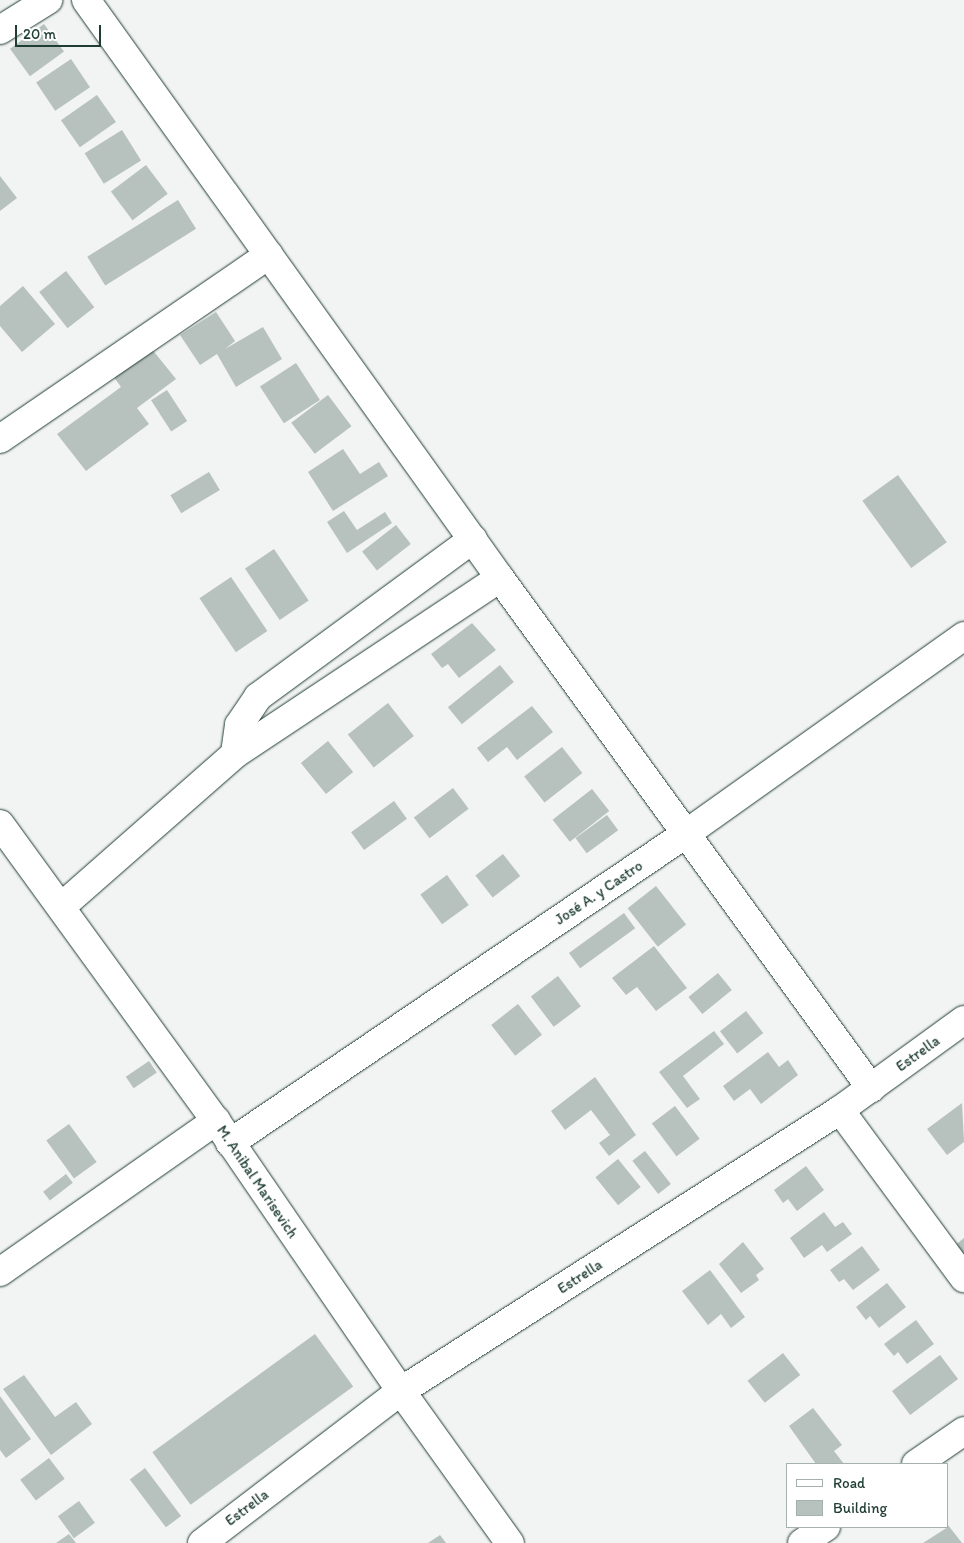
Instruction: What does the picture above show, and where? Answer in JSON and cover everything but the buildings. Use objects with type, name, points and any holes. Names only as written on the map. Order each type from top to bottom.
[{"type":"street","points":[[0,30],[48,0]]},
{"type":"street","points":[[86,0],[500,578],[688,833],[871,1088]]},
{"type":"street","points":[[0,439],[269,255]]},
{"type":"street","points":[[235,754],[239,725],[258,697],[473,539]]},
{"type":"street","points":[[61,907],[235,754],[500,578]]},
{"type":"street","name":"José A. y Castro","points":[[0,1272],[223,1132],[688,833],[964,636]]},
{"type":"street","name":"M. Anibal Marisevich","points":[[5,841],[61,907],[223,1132],[401,1391],[510,1543]]},
{"type":"street","name":"Estrella","points":[[202,1543],[401,1391],[840,1110],[964,1020]]},
{"type":"street","points":[[840,1110],[964,1278]]},
{"type":"street","points":[[917,1463],[964,1431]]},
{"type":"street","points":[[802,1543],[824,1528]]}]
